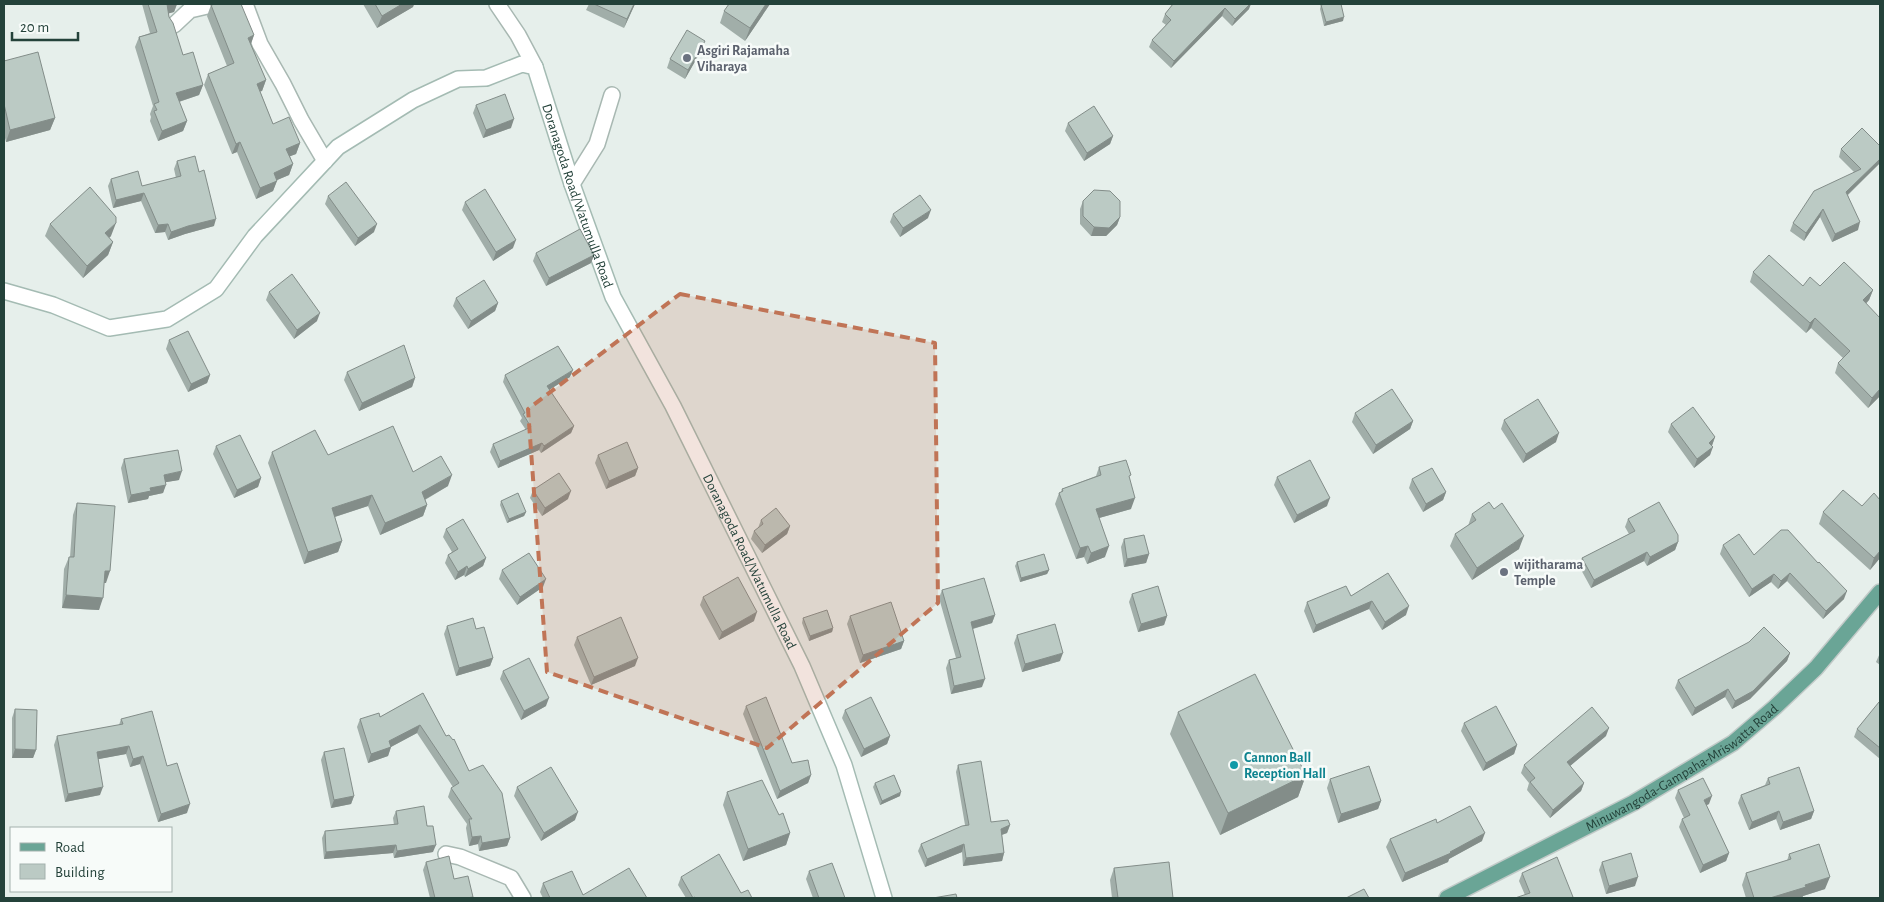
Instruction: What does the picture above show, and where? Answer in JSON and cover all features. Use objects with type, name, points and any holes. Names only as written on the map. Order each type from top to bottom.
[{"type":"main road","name":"Minuwangoda-Gampaha-Mriswatta Road","points":[[1454,896],[1633,803],[1733,743],[1816,668],[1880,592]]},
{"type":"street","points":[[174,25],[190,10],[216,4]]},
{"type":"street","points":[[245,4],[260,44],[325,161]]},
{"type":"street","name":"Doranagoda Road/Watumulla Road","points":[[497,4],[518,35],[535,67],[572,184],[613,297],[677,415],[802,666],[844,765],[884,898]]},
{"type":"street","points":[[4,291],[53,306],[109,328],[167,319],[216,289],[255,236],[338,147],[412,100],[458,79],[486,78],[522,64],[535,67]]},
{"type":"street","points":[[572,184],[596,144],[612,95]]},
{"type":"street","points":[[446,854],[460,857],[511,878],[523,898]]},
{"type":"highlighted area","points":[[680,294],[935,343],[938,603],[767,748],[547,672],[528,409]]},
{"type":"building","points":[[148,4],[167,4],[169,17],[173,23],[183,55],[193,52],[203,85],[176,93],[187,121],[162,131],[154,111],[157,110],[154,104],[159,102],[139,37],[157,32]]},
{"type":"building","points":[[241,4],[254,35],[248,38],[266,80],[257,84],[273,124],[289,117],[300,143],[286,149],[293,164],[274,173],[277,181],[260,188],[240,142],[236,144],[208,74],[234,63],[211,5]]},
{"type":"building","points":[[375,4],[402,4],[382,16]]},
{"type":"building","points":[[594,4],[634,4],[627,19]]},
{"type":"building","points":[[729,4],[766,4],[750,28],[724,11]]},
{"type":"building","points":[[1173,4],[1250,4],[1235,19],[1225,8],[1174,61],[1152,40],[1171,20],[1165,14]]},
{"type":"building","points":[[1341,4],[1344,17],[1326,22],[1321,5]]},
{"type":"building","points":[[687,30],[705,41],[688,70],[670,59]]},
{"type":"building","points":[[38,52],[55,118],[10,130],[4,104],[4,61]]},
{"type":"building","points":[[505,94],[514,119],[486,130],[476,105]]},
{"type":"building","points":[[1094,106],[1113,136],[1087,153],[1068,123]]},
{"type":"building","points":[[1862,128],[1880,146],[1880,159],[1846,192],[1860,222],[1835,234],[1823,209],[1806,233],[1793,223],[1814,191],[1861,169],[1841,149]]},
{"type":"building","points":[[195,156],[199,172],[204,170],[216,219],[171,232],[168,224],[158,225],[144,193],[116,200],[111,179],[138,171],[142,186],[181,176],[177,161]]},
{"type":"building","points":[[346,182],[377,224],[358,238],[328,196]]},
{"type":"building","points":[[90,187],[116,217],[116,223],[105,233],[113,242],[87,266],[50,224]]},
{"type":"building","points":[[485,189],[516,240],[496,252],[465,202]]},
{"type":"building","points":[[1094,190],[1110,191],[1120,201],[1120,217],[1109,228],[1094,227],[1083,216],[1083,201]]},
{"type":"building","points":[[920,195],[931,210],[903,228],[893,214]]},
{"type":"building","points":[[580,229],[594,255],[549,278],[536,253]]},
{"type":"building","points":[[1769,255],[1803,286],[1810,277],[1820,286],[1844,262],[1873,290],[1863,300],[1880,318],[1880,389],[1872,398],[1838,363],[1850,351],[1815,318],[1810,323],[1753,272]]},
{"type":"building","points":[[292,274],[320,313],[297,330],[269,292]]},
{"type":"building","points":[[484,280],[498,303],[471,321],[456,298]]},
{"type":"building","points":[[188,331],[210,375],[191,384],[169,340]]},
{"type":"building","points":[[404,345],[415,378],[362,403],[347,372]]},
{"type":"building","points":[[558,346],[573,370],[547,386],[574,426],[544,446],[542,443],[500,461],[493,444],[531,427],[505,375]]},
{"type":"building","points":[[1392,389],[1413,421],[1376,445],[1355,413]]},
{"type":"building","points":[[1538,399],[1559,433],[1526,454],[1504,420]]},
{"type":"building","points":[[1693,407],[1715,437],[1709,443],[1713,447],[1697,459],[1671,424]]},
{"type":"building","points":[[393,426],[413,472],[441,456],[452,475],[422,492],[427,505],[385,523],[372,495],[332,508],[342,541],[308,552],[272,452],[315,430],[328,455]]},
{"type":"building","points":[[240,435],[261,478],[237,490],[216,446]]},
{"type":"building","points":[[627,442],[638,468],[609,481],[598,455]]},
{"type":"building","points":[[178,450],[182,471],[164,475],[166,485],[150,488],[151,491],[131,495],[124,459]]},
{"type":"building","points":[[1126,460],[1135,498],[1096,509],[1109,546],[1091,553],[1088,546],[1080,548],[1059,493],[1063,491],[1062,489],[1101,475],[1099,467]]},
{"type":"building","points":[[1310,460],[1330,498],[1297,515],[1277,477]]},
{"type":"building","points":[[1432,468],[1446,492],[1426,504],[1412,479]]},
{"type":"building","points":[[559,473],[571,491],[545,508],[533,490]]},
{"type":"building","points":[[1843,490],[1862,506],[1874,493],[1880,500],[1880,551],[1874,558],[1823,512]]},
{"type":"building","points":[[518,493],[526,512],[509,519],[501,501]]},
{"type":"building","points":[[1489,502],[1494,509],[1502,503],[1524,536],[1477,568],[1455,534],[1476,520],[1472,514]]},
{"type":"building","points":[[1659,502],[1678,535],[1678,542],[1650,557],[1647,552],[1594,580],[1582,558],[1635,531],[1628,519]]},
{"type":"building","points":[[77,503],[115,506],[110,571],[105,571],[103,598],[66,595],[69,557],[74,557]]},
{"type":"building","points":[[776,508],[790,526],[765,545],[754,531],[763,524],[761,520]]},
{"type":"building","points":[[463,519],[486,558],[468,569],[467,566],[458,572],[448,555],[458,549],[446,529]]},
{"type":"building","points":[[1781,530],[1788,530],[1847,591],[1826,611],[1790,573],[1781,581],[1774,574],[1752,589],[1723,545],[1739,534],[1754,555]]},
{"type":"building","points":[[1144,535],[1149,554],[1127,559],[1124,539]]},
{"type":"building","points":[[529,553],[546,579],[520,597],[502,570]]},
{"type":"building","points":[[1044,554],[1049,570],[1021,578],[1017,562]]},
{"type":"building","points":[[1388,573],[1409,606],[1385,622],[1372,601],[1316,625],[1307,602],[1346,586],[1351,596]]},
{"type":"building","points":[[738,577],[757,612],[722,632],[703,597]]},
{"type":"building","points":[[984,578],[995,615],[971,622],[985,679],[954,686],[949,660],[961,657],[942,590]]},
{"type":"building","points":[[1158,586],[1167,616],[1141,624],[1132,594]]},
{"type":"building","points":[[891,602],[904,641],[863,655],[850,616]]},
{"type":"building","points":[[827,610],[833,628],[810,636],[803,618]]},
{"type":"building","points":[[621,617],[638,658],[594,677],[577,637]]},
{"type":"building","points":[[473,618],[476,629],[484,627],[493,658],[459,668],[447,626]]},
{"type":"building","points":[[1055,624],[1063,653],[1025,664],[1017,635]]},
{"type":"building","points":[[1764,627],[1790,653],[1753,691],[1735,701],[1728,689],[1695,708],[1678,680],[1749,642]]},
{"type":"building","points":[[529,658],[549,698],[524,711],[503,671]]},
{"type":"building","name":"Cannon Ball Reception Hall","points":[[1255,674],[1306,775],[1228,813],[1178,712]]},
{"type":"building","points":[[423,693],[446,736],[449,735],[454,739],[469,771],[483,765],[502,793],[510,838],[482,843],[481,836],[472,837],[469,819],[472,819],[451,788],[459,783],[420,725],[389,741],[391,747],[371,754],[360,719],[379,713],[380,717]]},
{"type":"building","points":[[766,697],[792,763],[808,760],[811,775],[780,791],[746,706]]},
{"type":"building","points":[[871,697],[890,736],[864,749],[845,710]]},
{"type":"building","points":[[1880,703],[1880,748],[1857,729]]},
{"type":"building","points":[[1496,706],[1517,745],[1486,763],[1464,723]]},
{"type":"building","points":[[1592,707],[1609,728],[1567,762],[1584,783],[1553,810],[1530,782],[1535,778],[1524,765]]},
{"type":"building","points":[[15,709],[37,710],[36,750],[15,749]]},
{"type":"building","points":[[152,711],[167,766],[177,763],[190,804],[161,814],[143,756],[133,759],[129,746],[97,752],[103,787],[68,794],[57,736],[123,724],[121,719]]},
{"type":"building","points":[[344,748],[354,796],[334,800],[324,752]]},
{"type":"building","points":[[981,761],[991,822],[1008,820],[1010,825],[1001,829],[1004,853],[966,858],[964,844],[927,859],[921,844],[962,826],[969,825],[958,765]]},
{"type":"building","points":[[1369,766],[1381,801],[1341,814],[1330,779]]},
{"type":"building","points":[[551,767],[578,812],[544,833],[517,787]]},
{"type":"building","points":[[1799,767],[1814,811],[1783,822],[1779,811],[1752,822],[1741,795],[1770,784],[1768,778]]},
{"type":"building","points":[[894,775],[901,792],[882,801],[875,783]]},
{"type":"building","points":[[1703,778],[1712,796],[1704,800],[1729,853],[1703,865],[1682,819],[1690,815],[1678,790]]},
{"type":"building","points":[[762,780],[779,815],[783,813],[790,833],[748,849],[727,792]]},
{"type":"building","points":[[424,806],[427,826],[433,826],[436,845],[397,851],[396,845],[326,852],[325,831],[398,824],[396,811]]},
{"type":"building","points":[[1470,806],[1485,833],[1451,853],[1405,873],[1390,839],[1436,819],[1437,823]]},
{"type":"building","points":[[1819,844],[1830,877],[1805,885],[1806,887],[1770,898],[1754,898],[1746,873],[1791,859],[1789,854]]},
{"type":"building","points":[[1631,853],[1638,877],[1609,886],[1602,862]]},
{"type":"building","points":[[719,854],[741,893],[748,890],[752,898],[693,898],[681,877]]},
{"type":"building","points":[[449,856],[454,879],[468,876],[473,897],[435,898],[426,862]]},
{"type":"building","points":[[1557,857],[1573,897],[1515,898],[1530,893],[1522,873]]},
{"type":"building","points":[[1169,862],[1173,898],[1118,898],[1114,868]]},
{"type":"building","points":[[832,863],[845,898],[819,898],[809,871]]},
{"type":"building","points":[[629,868],[647,898],[550,898],[543,883],[572,871],[583,895]]},
{"type":"building","points":[[1364,889],[1369,898],[1346,898]]},
{"type":"building","points":[[956,894],[957,898],[933,898]]},
{"type":"place","name":"Asgiri Rajamaha Viharaya","points":[[687,58]]},
{"type":"place","name":"wijitharama Temple","points":[[1504,572]]},
{"type":"place","name":"Cannon Ball Reception Hall","points":[[1234,765]]}]
